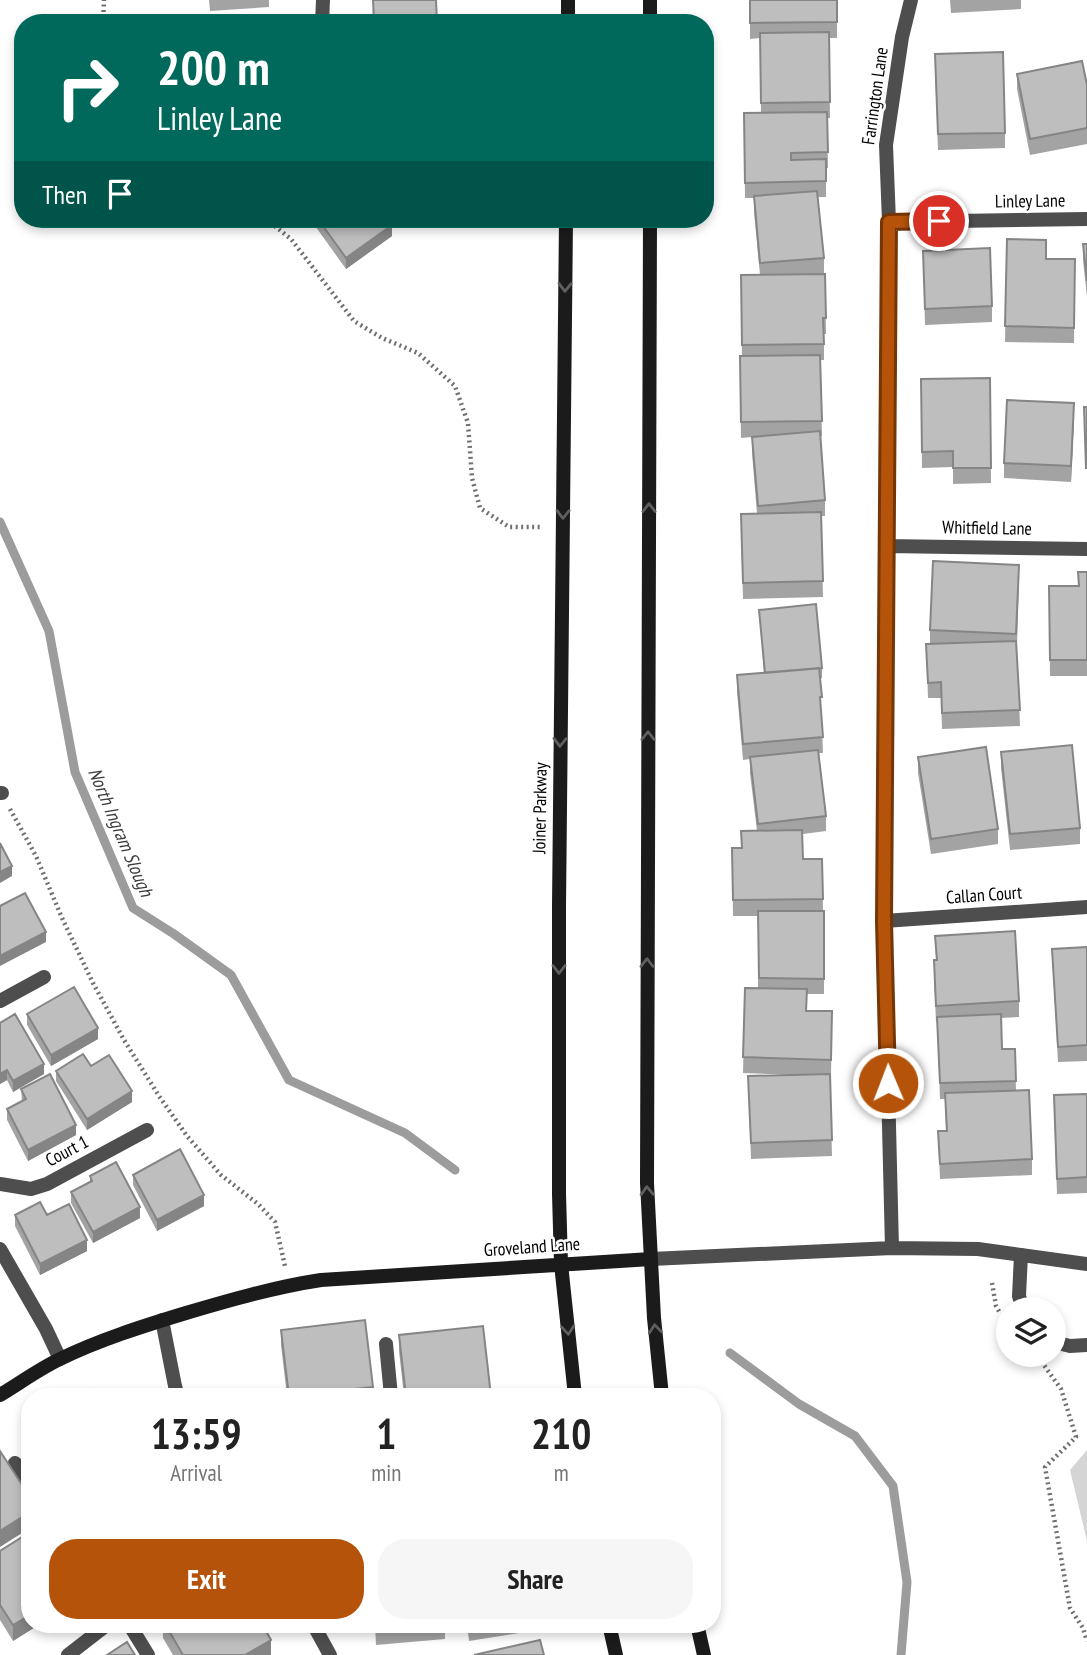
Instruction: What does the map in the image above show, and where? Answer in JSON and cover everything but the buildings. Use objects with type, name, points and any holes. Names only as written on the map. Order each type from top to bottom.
[{"type":"main road","name":"Joiner Parkway","points":[[566,228],[559,892],[559,1194],[561,1264],[574,1388]]},
{"type":"main road","points":[[650,228],[647,1184],[654,1318],[661,1388]]},
{"type":"main road","name":"Groveland Lane","points":[[0,1395],[60,1359],[114,1337],[162,1320],[290,1285],[321,1280],[650,1259]]},
{"type":"main road","points":[[612,1633],[616,1655]]},
{"type":"main road","points":[[699,1633],[704,1655]]},
{"type":"street","name":"Farrington Lane","points":[[892,1248],[884,921],[889,222],[886,145],[902,37],[911,0]]},
{"type":"street","name":"Linley Lane","points":[[889,222],[1087,219]]},
{"type":"street","name":"Whitfield Lane","points":[[887,546],[1087,549]]},
{"type":"street","name":"Callan Court","points":[[884,921],[1087,907]]},
{"type":"street","points":[[0,1001],[44,977]]},
{"type":"street","name":"Court 1","points":[[0,1184],[31,1189],[47,1184],[147,1130]]},
{"type":"street","name":"Groveland Lane","points":[[650,1259],[892,1248],[978,1249],[1087,1264]]},
{"type":"street","points":[[0,1250],[46,1329],[60,1359]]},
{"type":"street","points":[[1019,1297],[1021,1255]]},
{"type":"street","points":[[162,1320],[176,1388]]},
{"type":"street","points":[[386,1344],[390,1388]]},
{"type":"street","points":[[1066,1345],[1087,1345]]},
{"type":"street","points":[[15,1463],[21,1471]]},
{"type":"street","points":[[68,1655],[96,1633]]},
{"type":"street","points":[[135,1633],[148,1655]]},
{"type":"street","points":[[318,1633],[331,1655]]},
{"type":"path","points":[[277,228],[291,239],[354,321],[383,338],[418,353],[455,386],[468,423],[472,478],[480,508],[509,527],[563,527]]},
{"type":"path","points":[[1,793],[36,856],[78,951],[124,1040],[187,1136],[221,1175],[258,1204],[275,1222],[290,1285]]},
{"type":"path","points":[[1045,1367],[1061,1389],[1076,1437],[1045,1467],[1070,1608],[1083,1628],[1087,1641]]},
{"type":"shaded area","points":[[1087,1450],[1087,1541],[1070,1470]]},
{"type":"waterway","name":"North Ingram Slough","points":[[0,522],[49,631],[75,772],[133,908],[231,975],[289,1080],[405,1133],[455,1170]]},
{"type":"waterway","name":"North Ingram Slough","points":[[730,1353],[799,1404],[855,1436],[893,1486],[907,1582],[901,1655]]},
{"type":"route","points":[[888,1083],[884,921],[889,222],[939,221]]}]
